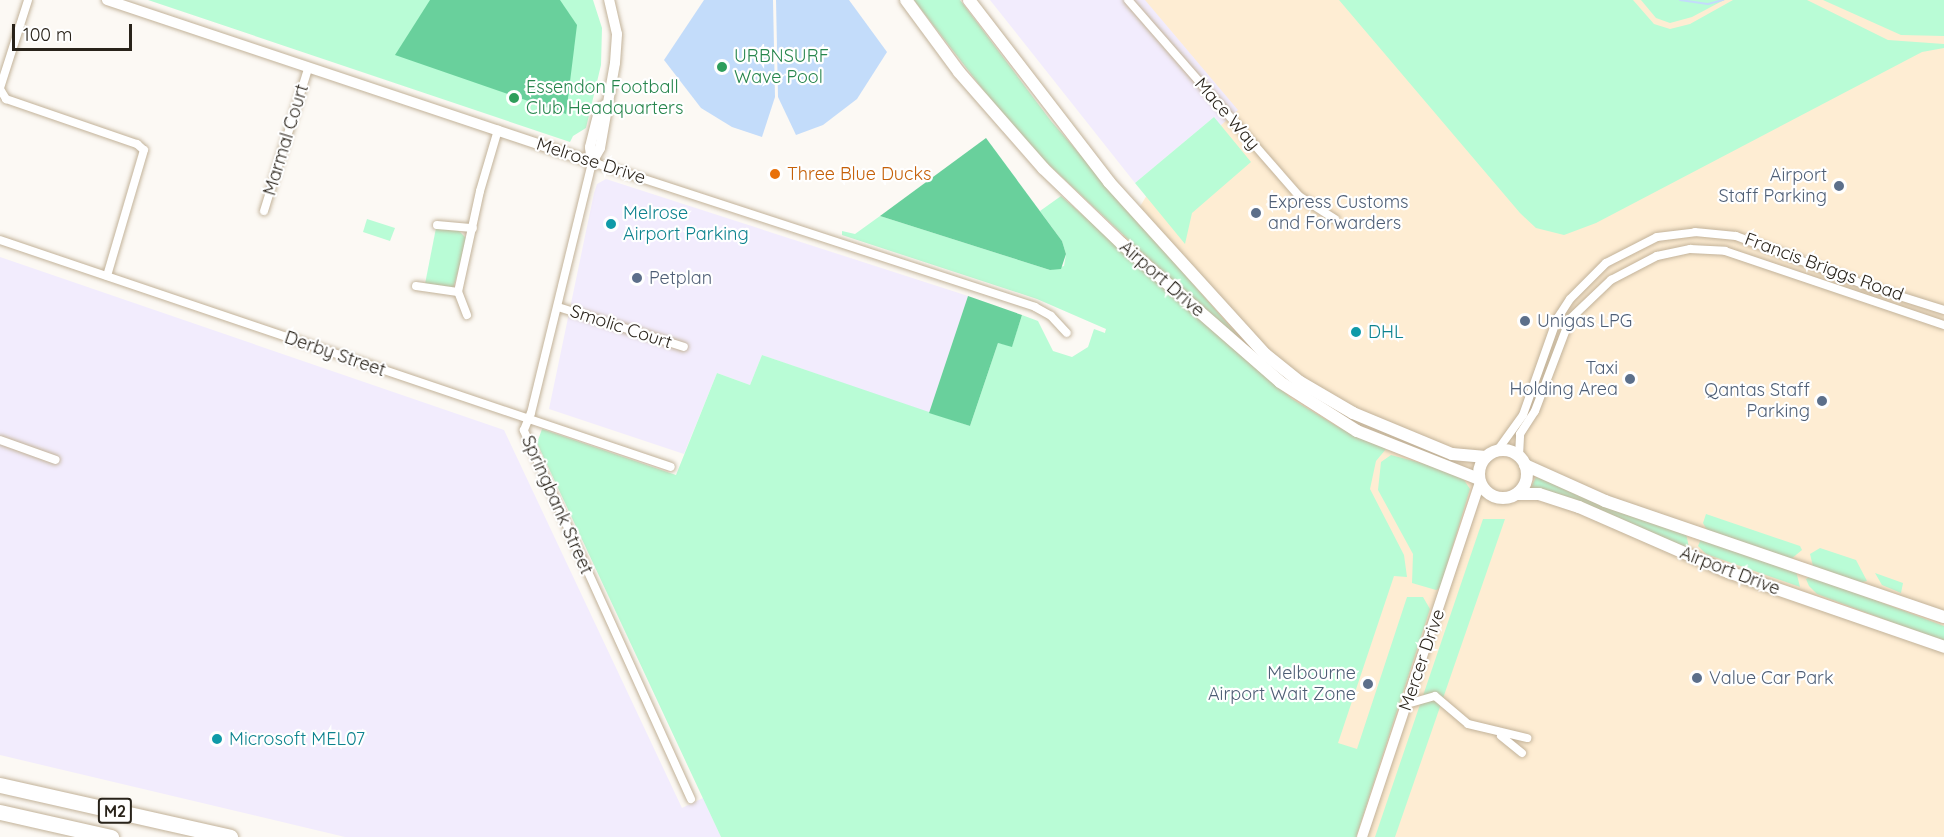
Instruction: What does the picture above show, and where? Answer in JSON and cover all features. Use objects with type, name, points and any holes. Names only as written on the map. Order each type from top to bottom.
[{"type":"highway","name":"M2","points":[[0,785],[230,837]]},
{"type":"highway","name":"M2","points":[[0,812],[111,837]]},
{"type":"main road","name":"Airport Drive","points":[[906,0],[1009,132],[1061,187],[1280,382],[1357,431],[1480,481]]},
{"type":"main road","name":"Airport Drive","points":[[969,0],[1140,218],[1278,366],[1353,413],[1452,454],[1491,454]]},
{"type":"main road","points":[[1491,454],[1522,461],[1526,481],[1517,494],[1498,498],[1480,481],[1491,454]]},
{"type":"main road","name":"Airport Drive","points":[[1522,461],[1596,498],[1944,617]]},
{"type":"main road","name":"Airport Drive","points":[[1517,494],[1539,494],[1579,507],[1728,572],[1944,647]]},
{"type":"street","points":[[28,0],[0,88],[6,99],[137,144],[144,150],[107,276]]},
{"type":"street","name":"Melrose Drive","points":[[107,0],[308,69],[1035,307],[1051,316],[1067,333]]},
{"type":"street","points":[[592,162],[590,147],[599,111],[605,105],[616,48],[609,0]]},
{"type":"street","name":"Mace Way","points":[[1128,0],[1299,196],[1335,219]]},
{"type":"street","name":"Marmal Court","points":[[264,211],[308,69]]},
{"type":"street","points":[[467,315],[458,292],[498,130]]},
{"type":"street","name":"Springbank Street","points":[[592,162],[558,307],[524,430],[528,446],[692,799]]},
{"type":"street","points":[[437,225],[473,228]]},
{"type":"street","name":"Francis Briggs Road","points":[[1491,454],[1523,415],[1554,326],[1570,299],[1605,263],[1657,237],[1695,232],[1736,236],[1870,287],[1944,310]]},
{"type":"street","name":"Derby Street","points":[[0,240],[671,467]]},
{"type":"street","name":"Francis Briggs Road","points":[[1522,461],[1520,434],[1536,409],[1570,319],[1611,280],[1657,256],[1690,249],[1725,251],[1944,326]]},
{"type":"street","points":[[416,286],[458,292]]},
{"type":"street","name":"Smolic Court","points":[[558,307],[684,347]]},
{"type":"street","points":[[0,440],[56,460]]},
{"type":"street","name":"Mercer Drive","points":[[1362,837],[1480,481]]},
{"type":"street","points":[[1407,704],[1435,696],[1461,721],[1494,732],[1527,738]]},
{"type":"street","points":[[1494,732],[1522,753]]},
{"type":"shaded area","points":[[990,0],[1314,0],[1411,411],[1214,117],[1135,183]]},
{"type":"shaded area","points":[[1145,0],[1944,0],[1944,837],[1006,837],[1089,380],[1110,318],[1078,307],[1152,187],[1238,110]]},
{"type":"shaded area","points":[[606,179],[968,296],[929,413],[762,355],[750,385],[717,373],[684,454],[549,409],[594,193],[597,184]]},
{"type":"shaded area","points":[[0,257],[504,430],[682,808],[703,798],[721,837],[345,837],[0,755]]},
{"type":"green space","name":"Essendon Football Club Headquarters","points":[[148,0],[593,0],[602,28],[601,65],[586,128],[573,136],[570,142]]},
{"type":"green space","points":[[430,0],[560,0],[577,25],[566,114],[395,55]]},
{"type":"green space","points":[[914,0],[960,0],[1051,121],[1239,337],[1236,341],[1045,161],[991,100]]},
{"type":"green space","points":[[1339,0],[1633,0],[1654,24],[1670,29],[1690,24],[1733,0],[1807,0],[1888,40],[1944,44],[1944,48],[1922,52],[1596,223],[1564,235],[1536,228],[1520,213]]},
{"type":"green space","points":[[1641,0],[1724,0],[1692,17],[1670,23],[1656,18]]},
{"type":"green space","points":[[1823,0],[1944,0],[1944,36],[1901,35]]},
{"type":"green space","points":[[1214,117],[1251,162],[1192,213],[1185,244],[1135,183]]},
{"type":"green space","points":[[986,138],[1062,241],[1066,254],[1061,269],[1050,270],[880,216]]},
{"type":"green space","points":[[1061,196],[1292,399],[1338,427],[1386,449],[1376,461],[1370,489],[1404,555],[1407,577],[1394,576],[1338,743],[1357,749],[1407,597],[1423,597],[1430,609],[1356,837],[721,837],[537,443],[542,429],[676,475],[717,373],[750,385],[762,355],[970,426],[998,343],[1012,346],[1022,315],[1038,321],[1053,351],[1072,357],[1088,347],[1094,329],[1105,333],[1106,329],[1037,299],[842,235],[842,231],[855,234],[880,216],[1050,270],[1064,266],[1066,254],[1062,241],[1040,211]]},
{"type":"green space","points":[[367,219],[395,228],[390,241],[363,232]]},
{"type":"green space","points":[[436,228],[458,230],[467,239],[453,289],[425,284]]},
{"type":"green space","points":[[968,296],[1022,315],[1012,347],[998,343],[970,426],[929,413]]},
{"type":"green space","points":[[1391,455],[1440,468],[1464,480],[1470,489],[1440,588],[1436,590],[1412,583],[1413,554],[1378,490],[1381,462]]},
{"type":"green space","points":[[1536,477],[1686,533],[1689,548],[1531,488]]},
{"type":"green space","points":[[1706,514],[1800,546],[1802,550],[1791,559],[1707,530],[1703,523]]},
{"type":"green space","points":[[1483,519],[1505,519],[1395,837],[1375,837]]},
{"type":"green space","points":[[1701,539],[1796,571],[1800,587],[1706,554],[1698,546]]},
{"type":"green space","points":[[1820,548],[1856,560],[1867,581],[1858,583],[1813,566],[1810,554]]},
{"type":"green space","points":[[1875,573],[1903,583],[1901,593],[1882,585]]},
{"type":"green space","points":[[1811,576],[1944,626],[1944,642],[1817,594],[1806,579]]},
{"type":"water","name":"URBNSURF Wave Pool","points":[[704,0],[773,0],[775,97],[762,137],[732,127],[701,108],[664,60]]},
{"type":"water","name":"URBNSURF Wave Pool","points":[[776,0],[849,0],[887,52],[857,99],[823,125],[796,135],[778,97]]},
{"type":"waterway","points":[[1680,0],[1708,4],[1723,0]]},
{"type":"place","name":"URBNSURF Wave Pool","points":[[722,67]]},
{"type":"place","name":"Essendon Football Club Headquarters","points":[[514,98]]},
{"type":"place","name":"Three Blue Ducks","points":[[775,174]]},
{"type":"place","name":"Airport Staff Parking","points":[[1839,186]]},
{"type":"place","name":"Express Customs and Forwarders","points":[[1256,213]]},
{"type":"place","name":"Melrose Airport Parking","points":[[611,224]]},
{"type":"place","name":"Petplan","points":[[637,278]]},
{"type":"place","name":"Unigas LPG","points":[[1525,321]]},
{"type":"place","name":"DHL","points":[[1356,332]]},
{"type":"place","name":"Taxi Holding Area","points":[[1630,379]]},
{"type":"place","name":"Qantas Staff Parking","points":[[1822,401]]},
{"type":"place","name":"Value Car Park","points":[[1697,678]]},
{"type":"place","name":"Melbourne Airport Wait Zone","points":[[1368,684]]},
{"type":"place","name":"Microsoft MEL07","points":[[217,739]]}]
